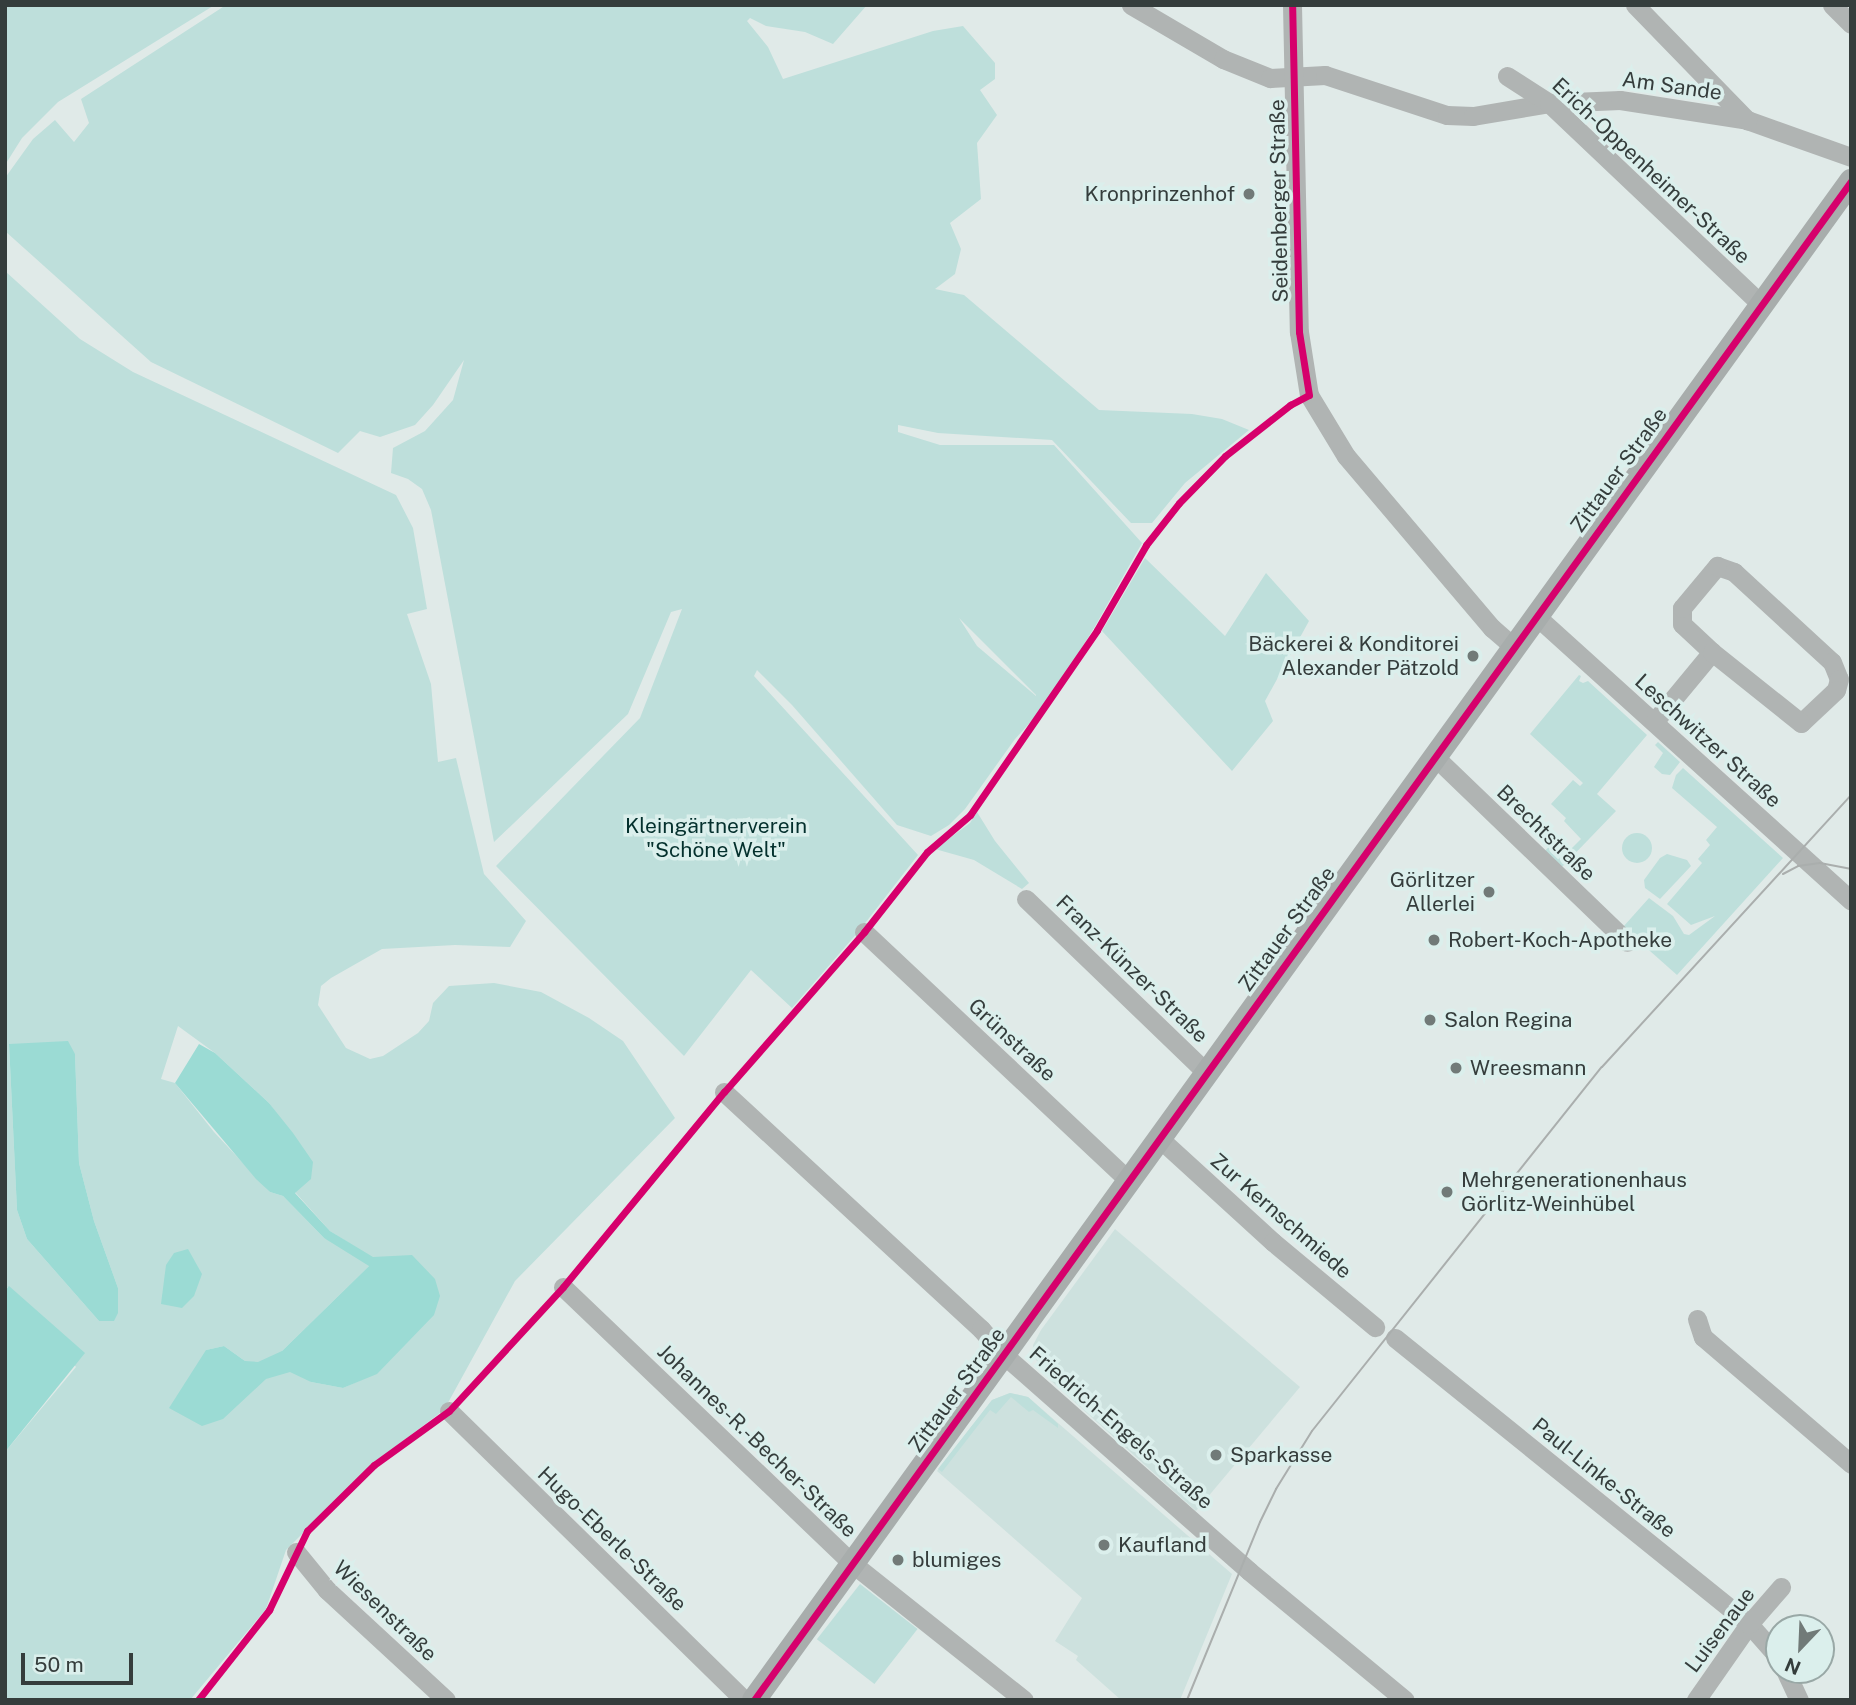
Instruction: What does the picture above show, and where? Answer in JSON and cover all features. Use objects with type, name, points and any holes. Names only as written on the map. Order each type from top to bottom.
[{"type":"main road","name":"Zittauer Straße","points":[[754,1700],[1851,181]]},
{"type":"street","name":"Am Sande","points":[[1130,5],[1223,59],[1270,78],[1294,79],[1325,75],[1447,115],[1473,116],[1549,103],[1620,100],[1747,120],[1851,157]]},
{"type":"street","name":"Seidenberger Straße","points":[[1292,5],[1299,332],[1310,396],[1346,456],[1492,628],[1513,646]]},
{"type":"street","name":"Am Sande","points":[[1635,5],[1747,120]]},
{"type":"street","points":[[1832,5],[1851,24]]},
{"type":"street","name":"Erich-Oppenheimer-Straße","points":[[1507,76],[1549,103],[1761,304]]},
{"type":"street","points":[[1717,566],[1734,572],[1832,662],[1839,679],[1836,690],[1801,723],[1712,652],[1682,624],[1682,608],[1717,566]]},
{"type":"street","name":"Leschwitzer Straße","points":[[1535,615],[1851,901]]},
{"type":"street","points":[[1654,722],[1712,652]]},
{"type":"street","name":"Brechtstraße","points":[[1434,756],[1627,942]]},
{"type":"street","name":"Franz-Künzer-Straße","points":[[1026,899],[1206,1072]]},
{"type":"street","name":"Grünstraße","points":[[864,932],[1128,1180]]},
{"type":"street","name":"Friedrich-Engels-Straße","points":[[724,1092],[981,1329],[1004,1355],[1249,1571],[1405,1700]]},
{"type":"street","name":"Zur Kernschmiede","points":[[1159,1138],[1273,1242],[1375,1327]]},
{"type":"street","name":"Johannes-R.-Becher-Straße","points":[[563,1287],[853,1564],[1024,1700]]},
{"type":"street","points":[[1697,1319],[1703,1337],[1851,1464]]},
{"type":"street","name":"Paul-Linke-Straße","points":[[1395,1338],[1749,1625],[1765,1643]]},
{"type":"street","name":"Hugo-Eberle-Straße","points":[[449,1411],[744,1700]]},
{"type":"street","name":"Wiesenstraße","points":[[296,1552],[327,1590],[446,1700]]},
{"type":"street","name":"Luisenaue","points":[[1696,1700],[1749,1625],[1781,1587]]},
{"type":"shaded area","points":[[1115,1229],[1300,1387],[1196,1511],[1048,1378],[1033,1355],[1033,1345],[1041,1330]]},
{"type":"shaded area","points":[[1010,1393],[1028,1397],[1232,1574],[1180,1700],[1121,1700],[1076,1660],[1078,1656],[1055,1641],[1082,1598],[937,1471],[992,1400]]},
{"type":"green space","points":[[5,5],[213,6],[58,102],[22,138],[5,165]]},
{"type":"green space","name":"Kleingärtnerverein \"Schöne Welt\"","points":[[226,5],[867,5],[833,44],[805,32],[766,26],[750,18],[747,21],[768,47],[783,79],[933,31],[963,26],[995,63],[995,79],[980,90],[997,115],[977,143],[981,199],[950,223],[961,249],[955,274],[935,289],[964,295],[1099,410],[1192,414],[1222,419],[1249,430],[1185,483],[1152,523],[1131,523],[1052,440],[938,433],[898,425],[898,432],[940,445],[1054,445],[1142,543],[1046,705],[1015,739],[965,809],[949,825],[931,836],[897,825],[792,705],[757,670],[754,676],[918,855],[859,931],[792,1008],[751,970],[684,1056],[496,866],[640,718],[682,609],[671,612],[628,714],[494,842],[431,510],[422,489],[408,479],[391,473],[393,448],[425,431],[453,400],[464,360],[433,405],[415,425],[380,437],[360,431],[338,453],[151,362],[5,231],[5,178],[33,139],[55,120],[74,142],[89,123],[81,99]],"holes":[[[959,618],[1036,695],[977,646]]]},
{"type":"green space","points":[[5,271],[80,339],[133,372],[396,495],[413,528],[427,609],[407,614],[431,684],[438,762],[456,758],[484,874],[526,921],[510,947],[455,945],[382,949],[331,978],[321,986],[318,1005],[346,1048],[370,1059],[383,1056],[418,1033],[429,1021],[433,1003],[449,986],[494,983],[541,992],[589,1018],[623,1041],[675,1118],[515,1281],[444,1410],[371,1465],[286,1550],[266,1609],[190,1700],[5,1700],[5,1452],[76,1367],[8,1287],[5,1291]],"holes":[[[178,1026],[215,1053],[269,1103],[312,1162],[295,1192],[330,1231],[360,1250],[324,1238],[283,1196],[270,1192],[214,1132],[175,1083],[161,1079]],[[9,1044],[75,1054],[79,1163],[94,1221],[118,1288],[99,1321],[27,1239],[17,1210]],[[369,1266],[377,1373],[343,1388],[311,1382],[282,1351]],[[224,1346],[245,1361],[206,1350]]]},
{"type":"green space","points":[[1145,558],[1225,636],[1266,573],[1309,621],[1265,701],[1273,721],[1232,771],[1102,631]]},
{"type":"green space","points":[[1579,675],[1579,681],[1588,681],[1647,735],[1597,794],[1616,811],[1562,867],[1545,851],[1552,843],[1565,855],[1581,839],[1564,821],[1566,818],[1551,804],[1573,780],[1580,786],[1583,783],[1530,734]]},
{"type":"green space","points":[[1658,742],[1680,762],[1670,775],[1662,774],[1654,767],[1663,753],[1655,745]]},
{"type":"green space","points":[[1683,768],[1783,858],[1677,975],[1623,927],[1649,898],[1673,916],[1684,934],[1689,935],[1715,916],[1691,925],[1667,904],[1702,863],[1698,859],[1710,845],[1706,840],[1717,827],[1672,788],[1676,775]]},
{"type":"green space","points":[[977,812],[995,841],[1029,883],[1022,889],[974,860],[935,849],[970,823]]},
{"type":"green space","points":[[1637,833],[1643,834],[1651,842],[1651,854],[1643,862],[1637,863],[1631,862],[1623,854],[1622,848],[1623,842],[1631,834]]},
{"type":"green space","points":[[1667,854],[1687,860],[1691,866],[1660,899],[1645,888],[1644,880],[1660,858]]},
{"type":"green space","points":[[1010,1393],[1028,1397],[1058,1424],[1058,1428],[1033,1410],[1029,1412],[1011,1397],[996,1414],[990,1410],[942,1472],[938,1469],[992,1400]]},
{"type":"green space","points":[[860,1584],[918,1629],[874,1684],[817,1639]]},
{"type":"water","points":[[68,1041],[75,1054],[79,1163],[94,1221],[118,1288],[118,1313],[114,1321],[99,1321],[27,1239],[17,1210],[9,1044]]},
{"type":"water","points":[[199,1044],[215,1053],[269,1103],[293,1133],[313,1162],[311,1179],[295,1193],[330,1231],[373,1257],[412,1255],[435,1279],[440,1296],[434,1315],[377,1374],[343,1388],[311,1382],[290,1372],[266,1379],[223,1419],[202,1426],[169,1408],[206,1350],[224,1346],[245,1361],[258,1362],[282,1351],[369,1266],[324,1238],[283,1196],[270,1192],[256,1179],[175,1083]]},
{"type":"water","points":[[188,1249],[202,1274],[194,1296],[182,1308],[161,1304],[166,1265],[174,1253]]},
{"type":"water","points":[[9,1286],[85,1353],[5,1452],[5,1291]]},
{"type":"tram line","points":[[1187,1700],[1260,1522],[1276,1489],[1312,1431],[1602,1067],[1851,795]]},
{"type":"tram line","points":[[1783,874],[1798,866],[1820,863],[1851,869]]},
{"type":"cycle path","points":[[198,1700],[269,1610],[307,1531],[374,1465],[449,1411],[563,1287],[724,1092],[864,932],[927,852],[970,815],[1097,630],[1146,545],[1179,503],[1225,456],[1290,405],[1309,395],[1299,332],[1292,5]]},
{"type":"cycle path","points":[[754,1700],[1851,181]]},
{"type":"place","name":"Kronprinzenhof","points":[[1249,194]]},
{"type":"place","name":"Bäckerei & Konditorei Alexander Pätzold","points":[[1473,656]]},
{"type":"place","name":"Görlitzer Allerlei","points":[[1489,892]]},
{"type":"place","name":"Robert-Koch-Apotheke","points":[[1434,940]]},
{"type":"place","name":"Salon Regina","points":[[1430,1020]]},
{"type":"place","name":"Wreesmann","points":[[1456,1068]]},
{"type":"place","name":"Mehrgenerationenhaus Görlitz-Weinhübel","points":[[1447,1192]]},
{"type":"place","name":"Sparkasse","points":[[1216,1455]]},
{"type":"place","name":"Kaufland","points":[[1104,1545]]},
{"type":"place","name":"blumiges","points":[[898,1560]]}]
